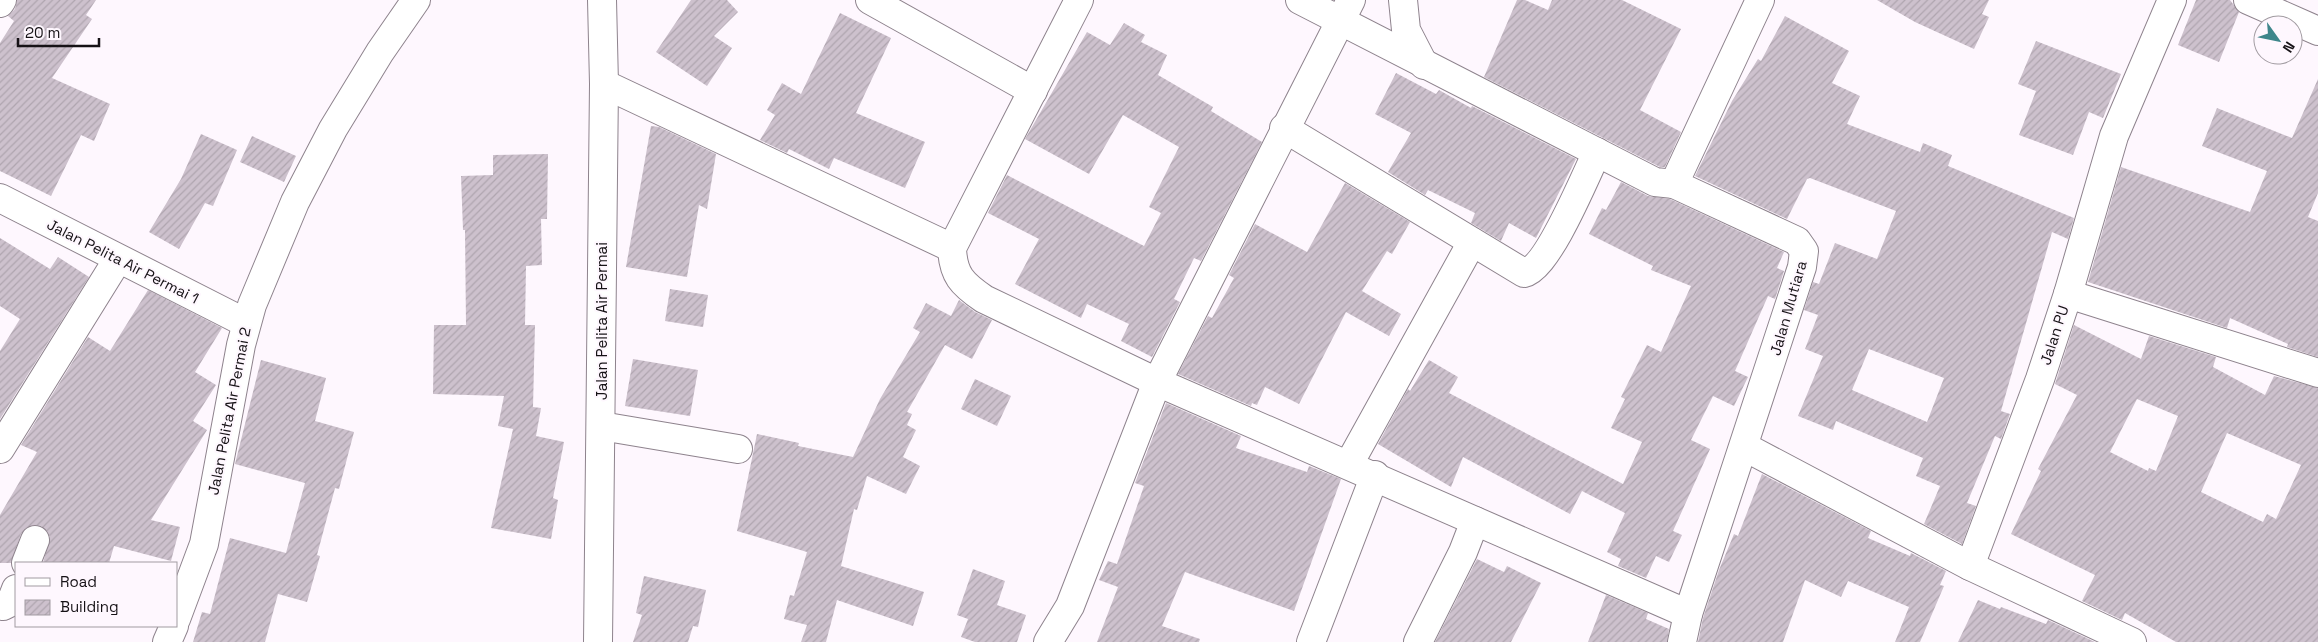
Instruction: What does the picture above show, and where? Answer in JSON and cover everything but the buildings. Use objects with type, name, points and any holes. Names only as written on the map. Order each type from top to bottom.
[{"type":"street","name":"Jalan Pelita Air Permai 2","points":[[178,614],[204,544],[246,323],[295,202],[333,129],[380,52],[416,0]]},
{"type":"street","name":"Jalan Pelita Air Permai","points":[[598,642],[604,84],[602,0]]},
{"type":"street","points":[[870,0],[1032,91]]},
{"type":"street","points":[[1300,0],[1345,10],[1424,65],[1655,182],[1674,184],[1760,0]]},
{"type":"street","points":[[1402,0],[1406,30],[1424,65]]},
{"type":"street","points":[[2068,294],[2114,136],[2172,0]]},
{"type":"street","points":[[2248,0],[2318,31]]},
{"type":"street","points":[[1070,3],[1032,91],[952,248],[952,266],[961,280],[984,299],[1157,382],[1349,464],[1688,614]]},
{"type":"street","points":[[1048,642],[1070,606],[1157,382],[1345,10]]},
{"type":"street","points":[[604,84],[952,248]]},
{"type":"street","points":[[1284,128],[1520,271],[1529,272],[1535,268],[1552,244],[1596,152]]},
{"type":"street","name":"Jalan Mutiara","points":[[1674,184],[1785,234],[1798,241],[1804,251],[1802,268],[1745,447],[1688,614],[1682,642]]},
{"type":"street","name":"Jalan Pelita Air Permai 1","points":[[0,198],[118,260],[246,323]]},
{"type":"street","points":[[1349,464],[1472,242]]},
{"type":"street","points":[[0,449],[118,260]]},
{"type":"street","name":"Jalan PU","points":[[1970,566],[2040,379],[2068,294],[2318,373]]},
{"type":"street","points":[[601,426],[738,449]]},
{"type":"street","points":[[1745,447],[1970,566],[2132,642]]},
{"type":"street","points":[[1311,642],[1375,476]]},
{"type":"street","points":[[1418,642],[1463,552],[1475,521]]},
{"type":"street","points":[[0,605],[4,606],[11,602],[15,591]]},
{"type":"street","points":[[167,642],[174,627]]}]
